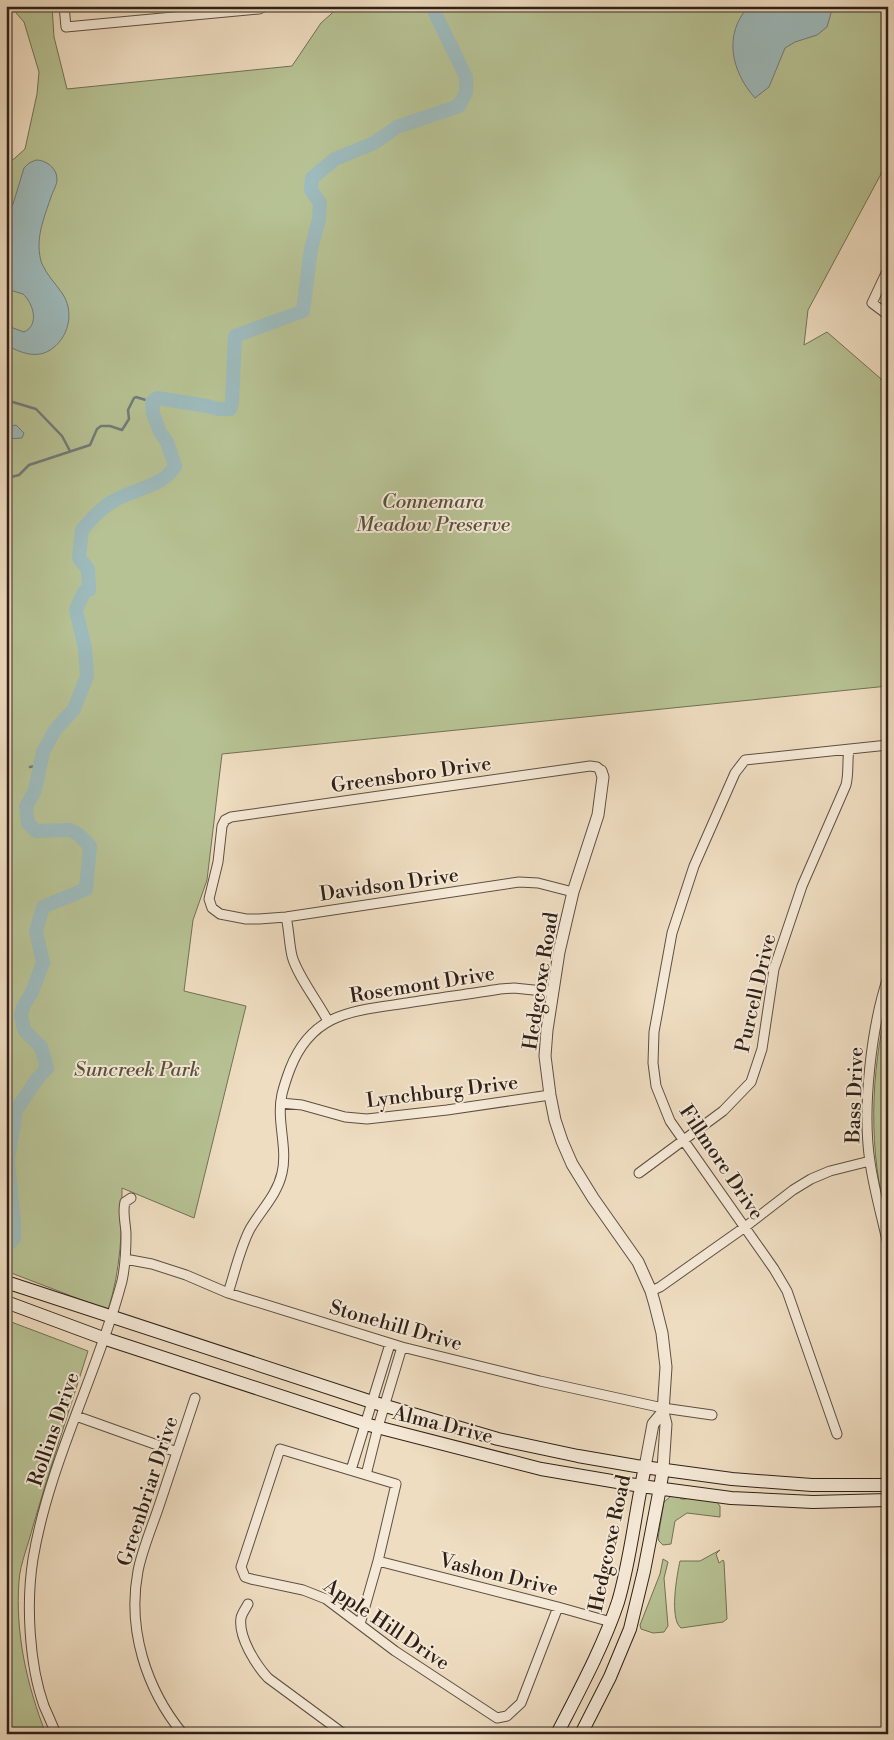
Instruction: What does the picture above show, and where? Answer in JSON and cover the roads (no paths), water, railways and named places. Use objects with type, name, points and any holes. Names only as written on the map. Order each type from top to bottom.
[{"type":"main road","name":"Alma Drive","points":[[6,1282],[378,1404],[498,1438],[578,1456],[732,1479],[812,1485],[888,1485]]},
{"type":"main road","name":"Alma Drive","points":[[6,1302],[33,1310],[103,1338],[372,1425],[541,1469],[640,1486],[731,1498],[814,1502],[888,1500]]},
{"type":"main road","points":[[494,1456],[498,1438]]},
{"type":"main road","name":"Hedgcoxe Road","points":[[558,1734],[611,1622],[625,1576],[645,1467]]},
{"type":"main road","name":"Hedgcoxe Road","points":[[581,1734],[610,1678],[630,1629],[644,1571],[662,1469]]},
{"type":"main road","points":[[812,1485],[814,1502]]},
{"type":"main road","points":[[611,1622],[630,1629]]},
{"type":"street","points":[[64,6],[66,27],[259,9],[266,6]]},
{"type":"street","points":[[888,269],[872,303],[888,315]]},
{"type":"street","points":[[849,749],[888,745]]},
{"type":"street","name":"Fillmore Drive","points":[[837,1434],[787,1291],[774,1269],[670,1121],[656,1086],[653,1063],[654,1032],[672,933],[688,882],[735,773],[745,760],[849,749]]},
{"type":"street","name":"Purcell Drive","points":[[639,1172],[723,1111],[751,1082],[762,1049],[774,969],[802,886],[846,785],[849,773],[847,761],[849,749]]},
{"type":"street","name":"Greensboro Drive","points":[[212,908],[209,899],[218,862],[222,826],[225,820],[231,817],[590,766],[597,767],[602,771]]},
{"type":"street","name":"Hedgcoxe Road","points":[[602,771],[603,777],[598,815],[573,892],[560,952],[547,1030],[545,1056],[550,1095],[562,1142],[572,1164],[593,1198],[638,1262],[651,1291],[662,1333],[666,1367],[663,1410],[666,1424],[662,1469]]},
{"type":"street","name":"Davidson Drive","points":[[212,908],[220,914],[246,919],[259,919],[286,917],[519,882],[573,892]]},
{"type":"street","points":[[286,917],[290,931],[292,955],[328,1021]]},
{"type":"street","name":"Bass Drive","points":[[888,977],[881,997],[874,1040],[867,1120],[870,1161],[876,1198],[888,1245]]},
{"type":"street","name":"Rosemont Drive","points":[[228,1293],[249,1231],[274,1194],[280,1178],[284,1153],[280,1120],[285,1083],[300,1048],[316,1030],[328,1021],[361,1010],[500,989],[514,988],[553,992]]},
{"type":"street","name":"Lynchburg Drive","points":[[281,1103],[302,1105],[345,1117],[367,1119],[550,1095]]},
{"type":"street","points":[[651,1291],[660,1287],[745,1227],[793,1190],[811,1179],[830,1171],[870,1161]]},
{"type":"street","name":"Rollins Drive","points":[[56,1734],[44,1705],[35,1671],[30,1608],[33,1560],[51,1484],[122,1279],[126,1235],[123,1208],[125,1202],[130,1198]]},
{"type":"street","name":"Stonehill Drive","points":[[125,1259],[152,1264],[186,1275],[228,1293],[390,1344],[663,1410],[712,1415]]},
{"type":"street","points":[[360,1624],[378,1561],[396,1484],[351,1470],[372,1425],[390,1344]]},
{"type":"street","points":[[378,1404],[402,1347]]},
{"type":"street","name":"Greenbriar Drive","points":[[183,1734],[168,1716],[152,1686],[138,1644],[135,1610],[138,1571],[195,1398]]},
{"type":"street","name":"Hedgcoxe Road","points":[[645,1467],[653,1424],[663,1410]]},
{"type":"street","points":[[76,1416],[177,1452]]},
{"type":"street","points":[[366,1475],[372,1425]]},
{"type":"street","name":"Apple Hill Drive","points":[[351,1470],[280,1449],[241,1567],[245,1577],[251,1580],[303,1590],[326,1599],[402,1656],[497,1718],[507,1716],[521,1703],[558,1607]]},
{"type":"street","name":"Vashon Drive","points":[[378,1561],[611,1622]]},
{"type":"street","points":[[248,1604],[241,1620],[243,1632],[250,1651],[260,1669],[268,1678],[341,1733]]},
{"type":"water","points":[[749,6],[833,6],[827,27],[817,35],[795,42],[785,48],[769,87],[755,98],[740,76],[733,52],[736,28]]},
{"type":"water","points":[[36,160],[44,161],[50,165],[57,175],[56,184],[41,227],[39,250],[44,268],[66,300],[69,314],[66,329],[59,343],[47,352],[30,354],[6,345],[6,320],[13,328],[24,332],[32,324],[33,314],[30,303],[23,294],[13,291],[6,295],[6,217],[13,204],[24,168]]},
{"type":"water","points":[[6,424],[16,425],[24,433],[22,438],[6,439]]},
{"type":"waterway","points":[[6,1247],[14,1238],[8,1160],[16,1110],[37,1079],[47,1068],[41,1047],[24,1030],[21,1015],[43,963],[36,931],[43,907],[86,889],[90,846],[78,834],[70,830],[36,831],[28,823],[26,807],[35,790],[43,752],[55,730],[74,709],[87,676],[85,648],[76,610],[84,592],[89,590],[88,569],[79,558],[82,530],[106,506],[118,498],[163,479],[175,466],[167,442],[160,432],[153,414],[152,402],[157,398],[219,409],[230,409],[232,402],[235,336],[303,311],[311,249],[319,219],[320,203],[311,190],[312,178],[335,159],[374,143],[397,127],[459,106],[466,92],[466,77],[435,13],[436,6]]},
{"type":"waterway","points":[[538,6],[545,6]]},
{"type":"waterway","points":[[6,473],[11,477],[19,475],[29,465],[90,445],[97,429],[101,426],[110,426],[122,430],[129,419],[128,410],[134,398],[152,402]]},
{"type":"waterway","points":[[6,400],[36,409],[62,436],[70,451]]},
{"type":"waterway","points":[[30,767],[40,765]]},
{"type":"park label","name":"Connemara Meadow Preserve","points":[[433,512]]},
{"type":"park label","name":"Suncreek Park","points":[[137,1069]]}]
